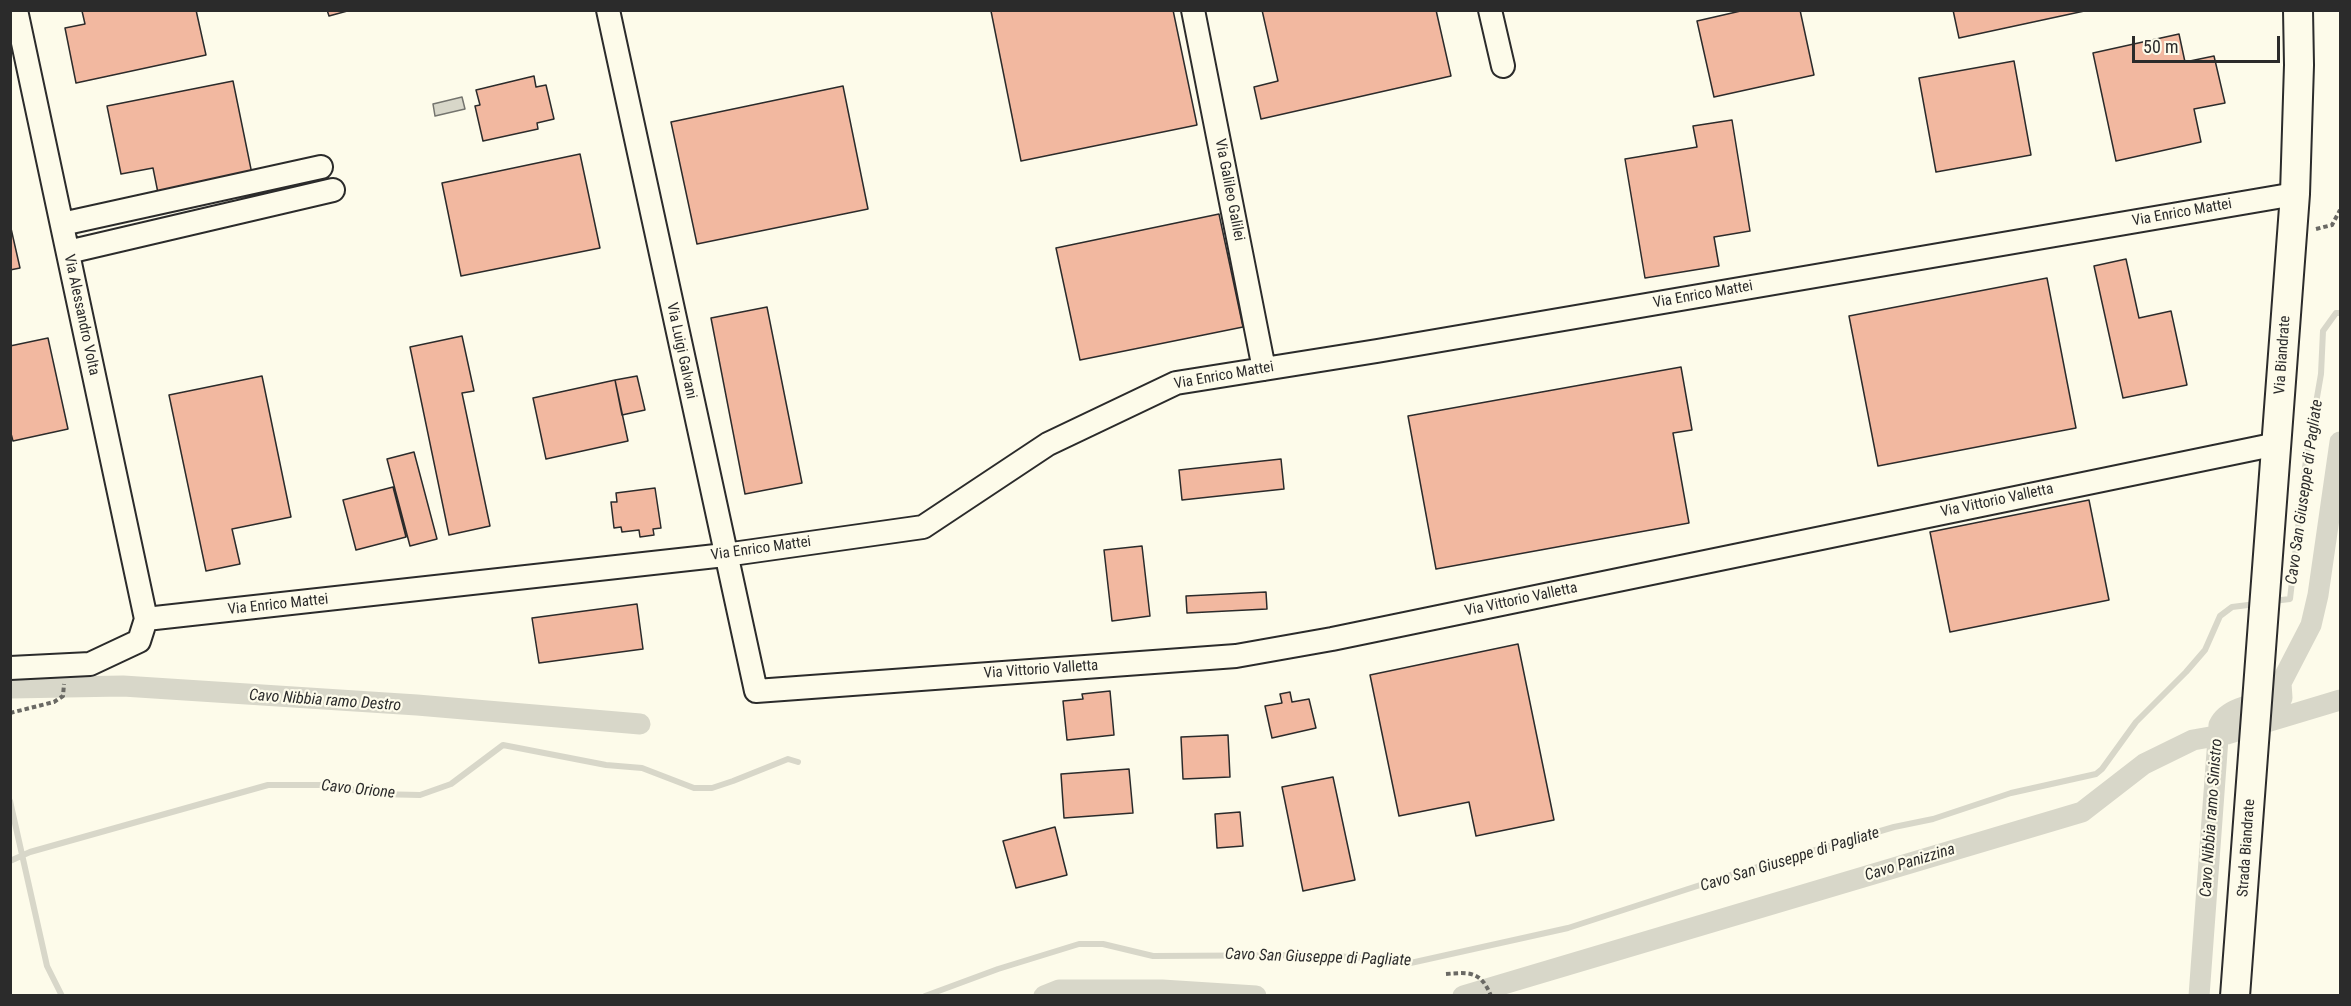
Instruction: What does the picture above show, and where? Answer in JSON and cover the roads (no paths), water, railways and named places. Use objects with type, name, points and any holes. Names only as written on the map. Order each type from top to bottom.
[{"type":"main road","name":"Via Biandrate","points":[[2258,700],[2295,194],[2299,65],[2298,10]]},
{"type":"main road","name":"Strada Biandrate","points":[[2235,996],[2258,700]]},
{"type":"street","name":"Via Alessandro Volta","points":[[16,10],[146,619]]},
{"type":"street","name":"Via Luigi Galvani","points":[[608,10],[756,691]]},
{"type":"street","name":"Via Galileo Galilei","points":[[1193,10],[1264,369]]},
{"type":"street","points":[[1490,10],[1503,66]]},
{"type":"street","points":[[62,224],[321,167]]},
{"type":"street","points":[[229,188],[234,213]]},
{"type":"street","points":[[68,252],[333,190]]},
{"type":"street","name":"Via Enrico Mattei","points":[[146,619],[725,555],[923,527],[1048,444],[1176,382],[2295,194]]},
{"type":"street","name":"Via Vittorio Valletta","points":[[756,691],[1236,656],[1332,639],[2277,444]]},
{"type":"street","points":[[10,668],[90,664],[139,641],[146,619]]},
{"type":"waterway","name":"Cavo San Giuseppe di Pagliate","points":[[2273,601],[2290,599],[2305,467],[2321,374],[2323,331],[2336,313],[2340,313]]},
{"type":"waterway","name":"Cavo Nibbia ramo Sinistro","points":[[2199,996],[2219,725],[2224,718],[2238,709],[2282,698],[2281,683],[2311,625],[2318,595],[2340,442]]},
{"type":"waterway","name":"Cavo San Giuseppe di Pagliate","points":[[925,996],[998,969],[1079,944],[1103,944],[1153,956],[1322,955],[1390,960],[1406,964],[1568,928],[1731,875],[1894,827],[1933,819],[2011,793],[2096,774],[2136,722],[2205,650],[2220,616],[2232,607],[2256,604]]},
{"type":"waterway","name":"Cavo Nibbia ramo Destro","points":[[10,688],[123,686],[417,705],[640,724]]},
{"type":"waterway","name":"Cavo Panizzina","points":[[1463,996],[2082,812],[2144,764],[2193,740],[2227,734],[2340,700]]},
{"type":"waterway","name":"Cavo Orione","points":[[10,861],[30,852],[268,785],[327,785],[376,794],[420,795],[451,784],[503,745],[606,765],[642,768],[694,788],[712,788],[788,759],[798,762]]},
{"type":"waterway","name":"Cavo San Giuseppe di Pagliate","points":[[10,801],[47,966],[62,996]]},
{"type":"waterway","name":"Cavo Panizzina","points":[[1044,996],[1059,990],[1162,990],[1256,996]]}]
